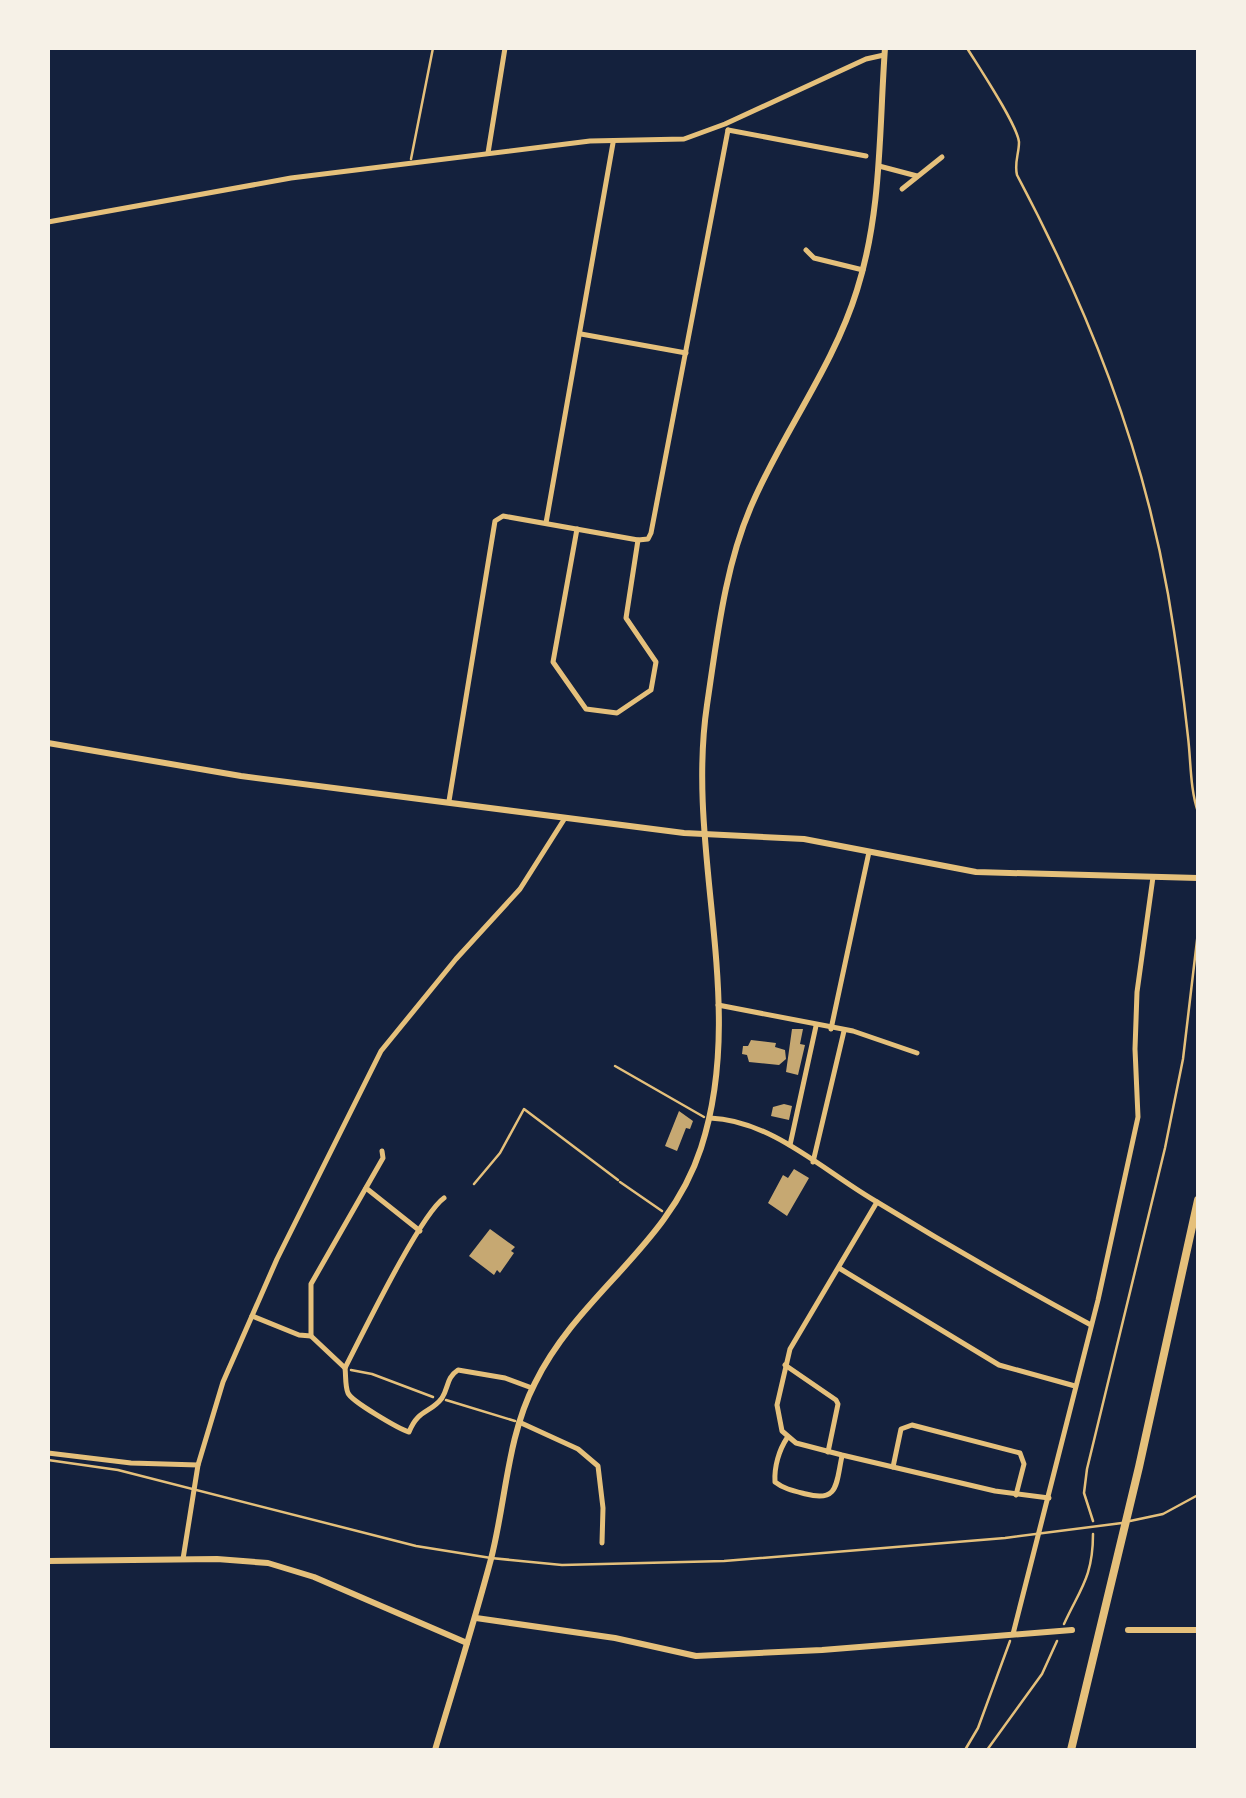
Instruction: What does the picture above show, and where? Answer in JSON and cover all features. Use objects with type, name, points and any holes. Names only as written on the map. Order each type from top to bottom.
[{"type":"main road","points":[[1071,1750],[1198,1200]]},
{"type":"street","points":[[488,154],[504,48]]},
{"type":"street","points":[[48,222],[291,178],[590,141],[684,139],[727,127],[885,51],[879,166],[863,270],[843,327],[754,498],[738,540],[706,709],[706,834],[718,1006],[718,1078],[710,1118],[680,1198],[638,1254],[568,1326],[532,1388],[520,1422],[476,1618],[435,1750]]},
{"type":"street","points":[[727,127],[866,156]]},
{"type":"street","points":[[450,802],[496,521],[503,516],[648,539],[727,127]]},
{"type":"street","points":[[546,523],[613,142]]},
{"type":"street","points":[[902,189],[942,157]]},
{"type":"street","points":[[879,166],[918,176]]},
{"type":"street","points":[[806,250],[814,258],[863,270]]},
{"type":"street","points":[[581,334],[686,353]]},
{"type":"street","points":[[577,529],[553,662],[586,709],[616,713],[652,690],[656,662],[626,618],[638,540]]},
{"type":"street","points":[[48,743],[241,776],[565,818],[706,834],[804,839],[976,872],[1198,878]]},
{"type":"street","points":[[184,1560],[198,1465],[223,1382],[277,1258],[381,1051],[520,889],[565,818]]},
{"type":"street","points":[[831,1029],[869,852]]},
{"type":"street","points":[[1013,1634],[1050,1498],[1138,1117],[1137,992],[1153,877]]},
{"type":"street","points":[[718,1006],[877,1037],[917,1053]]},
{"type":"street","points":[[790,1146],[816,1026]]},
{"type":"street","points":[[813,1162],[844,1031]]},
{"type":"street","points":[[710,1118],[733,1122],[790,1146],[877,1202],[1091,1325]]},
{"type":"street","points":[[311,1336],[311,1284],[383,1158],[382,1151]]},
{"type":"street","points":[[366,1188],[420,1231]]},
{"type":"street","points":[[444,1198],[437,1202],[420,1231],[345,1368],[348,1392],[353,1401],[373,1410],[391,1426],[408,1432],[416,1415],[441,1399],[449,1376],[458,1370],[505,1378],[532,1388]]},
{"type":"street","points":[[877,1202],[790,1349],[776,1405],[787,1438],[893,1468],[1016,1495],[1050,1498]]},
{"type":"street","points":[[839,1268],[1000,1365],[1075,1386]]},
{"type":"street","points":[[252,1316],[311,1336],[345,1368]]},
{"type":"street","points":[[785,1365],[838,1404],[828,1452]]},
{"type":"street","points":[[520,1422],[578,1449],[598,1466],[602,1544]]},
{"type":"street","points":[[893,1468],[902,1429],[912,1425],[1020,1453],[1024,1464],[1016,1495]]},
{"type":"street","points":[[787,1438],[774,1475],[781,1487],[821,1498],[828,1496],[834,1491],[842,1455]]},
{"type":"street","points":[[48,1457],[198,1465]]},
{"type":"street","points":[[48,1562],[245,1560],[288,1568],[467,1642]]},
{"type":"street","points":[[476,1618],[615,1638],[696,1656],[1072,1630]]},
{"type":"street","points":[[1128,1630],[1198,1630]]},
{"type":"lane","points":[[614,1066],[691,1113],[710,1118]]},
{"type":"lane","points":[[620,1182],[662,1211]]},
{"type":"lane","points":[[48,1457],[118,1470],[373,1536],[491,1558],[562,1565],[698,1563],[1040,1534],[1150,1518],[1198,1495]]},
{"type":"path","points":[[410,166],[433,48]]},
{"type":"path","points":[[966,48],[1011,123],[1019,142],[1014,164],[1017,175],[1060,255],[1130,434],[1154,523],[1168,596],[1198,812]]},
{"type":"path","points":[[987,1750],[1042,1674],[1060,1630],[1084,1588],[1093,1555],[1093,1527],[1084,1493],[1088,1469],[1176,1094],[1198,932]]},
{"type":"path","points":[[474,1184],[500,1153],[524,1109],[620,1182]]},
{"type":"path","points":[[345,1368],[520,1422]]},
{"type":"path","points":[[965,1750],[978,1728],[1013,1634]]},
{"type":"building","points":[[792,1029],[803,1029],[800,1044],[805,1045],[798,1075],[786,1072]]},
{"type":"building","points":[[751,1040],[776,1043],[775,1047],[785,1050],[786,1059],[779,1065],[749,1062],[747,1055],[742,1054],[743,1046]]},
{"type":"building","points":[[792,1106],[789,1120],[771,1116],[773,1107]]},
{"type":"building","points":[[679,1111],[693,1121],[677,1151],[665,1146]]},
{"type":"building","points":[[794,1169],[809,1178],[787,1216],[768,1203],[783,1175],[788,1178]]},
{"type":"building","points":[[490,1229],[515,1247],[500,1273],[497,1270],[494,1275],[469,1256]]}]
